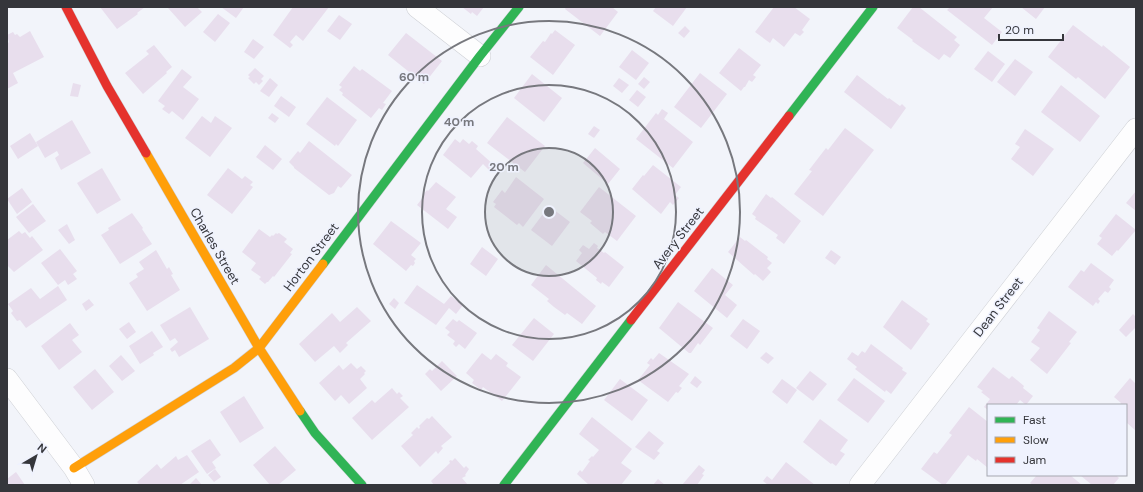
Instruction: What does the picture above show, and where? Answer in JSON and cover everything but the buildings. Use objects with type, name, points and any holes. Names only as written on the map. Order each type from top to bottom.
[{"type":"street","name":"Charles Street","points":[[66,7],[107,86],[259,348],[315,433],[362,485]]},
{"type":"street","points":[[417,7],[480,56]]},
{"type":"street","name":"Horton Street","points":[[79,477],[234,368],[259,348],[480,56],[519,7]]},
{"type":"street","name":"Avery Street","points":[[504,485],[873,7]]},
{"type":"street","name":"Dean Street","points":[[860,485],[1136,129]]},
{"type":"street","points":[[7,379],[79,477]]},
{"type":"traffic: fast","points":[[323,264],[480,56],[519,7]]},
{"type":"traffic: fast","points":[[789,116],[873,7]]},
{"type":"traffic: fast","points":[[504,485],[631,320]]},
{"type":"traffic: fast","points":[[300,411],[315,433],[362,485]]},
{"type":"traffic: slow","points":[[146,153],[259,348],[300,411]]},
{"type":"traffic: slow","points":[[74,468],[234,368],[259,348],[323,264]]},
{"type":"traffic: jam","points":[[66,7],[107,86],[146,153]]},
{"type":"traffic: jam","points":[[631,320],[789,116]]}]
